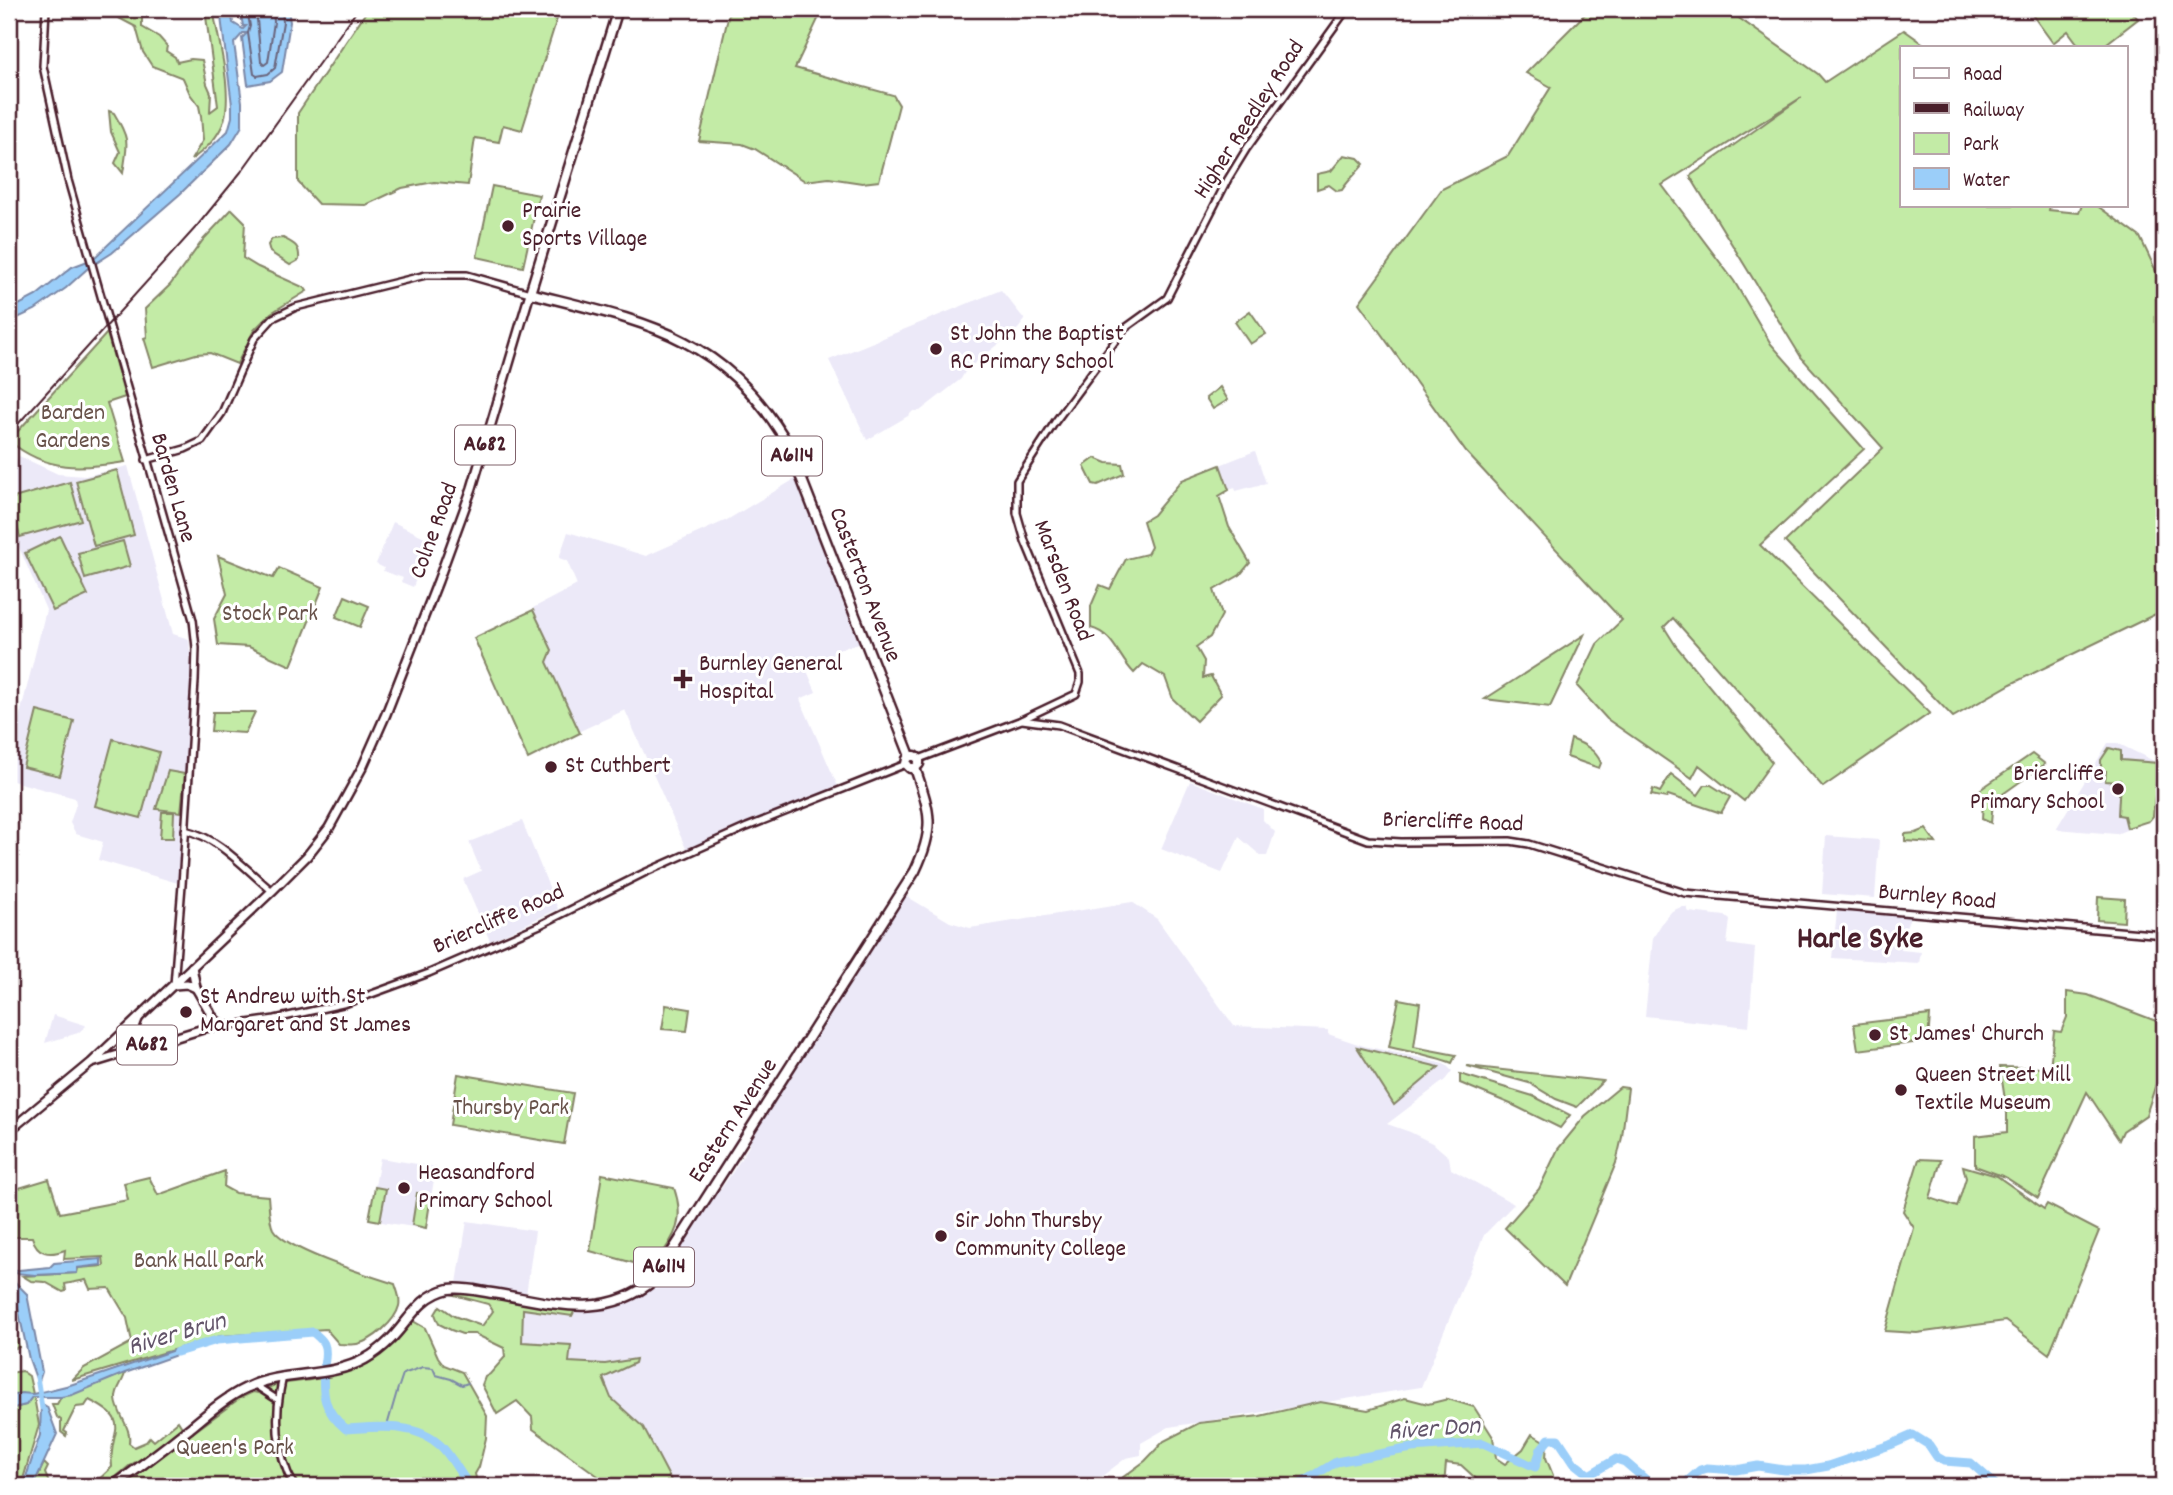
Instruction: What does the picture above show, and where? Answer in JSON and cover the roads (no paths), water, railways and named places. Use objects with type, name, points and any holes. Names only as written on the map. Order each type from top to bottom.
[{"type":"highway","name":"Colne Road","points":[[530,293],[618,9]]},
{"type":"highway","name":"Casterton Avenue","points":[[530,293],[607,313],[676,336],[734,374],[757,401],[784,438],[798,470],[913,762]]},
{"type":"highway","name":"Eastern Avenue","points":[[283,1376],[332,1369],[362,1360],[388,1343],[425,1300],[444,1290],[462,1289],[577,1306],[599,1306],[632,1295],[654,1280],[915,871],[930,830],[930,819],[929,808],[913,762]]},
{"type":"highway","name":"A6114","points":[[113,1486],[228,1399],[254,1385],[283,1376]]},
{"type":"main road","name":"Colne Road","points":[[174,985],[307,856],[329,828],[363,766],[386,714],[469,496],[530,293]]},
{"type":"main road","name":"A682","points":[[192,967],[196,988],[210,1012],[209,1022],[203,1029]]},
{"type":"main road","points":[[174,985],[187,984],[196,988]]},
{"type":"main road","name":"A682","points":[[9,1131],[91,1063],[174,985]]},
{"type":"main road","name":"A682","points":[[138,1018],[135,1027],[138,1036],[152,1043]]},
{"type":"main road","name":"Briercliffe Road","points":[[91,1063],[203,1029]]},
{"type":"street","name":"Barden Lane","points":[[47,9],[43,66],[68,180],[193,620],[196,648],[174,985]]},
{"type":"street","name":"Higher Reedley Road","points":[[1108,348],[1124,329],[1167,298],[1228,179],[1347,9]]},
{"type":"street","points":[[146,460],[185,449],[202,441],[222,414],[254,339],[273,318],[296,306],[425,275],[467,275],[530,293]]},
{"type":"street","name":"Marsden Road","points":[[1079,686],[1080,674],[1022,531],[1017,513],[1017,481],[1108,348]]},
{"type":"street","name":"Briercliffe Road","points":[[203,1029],[347,1003],[429,973],[540,925],[688,853],[804,803],[1022,720],[1073,697],[1079,686]]},
{"type":"street","points":[[1042,721],[1043,709]]},
{"type":"street","name":"Briercliffe Road","points":[[1022,720],[1059,725],[1356,837],[1401,842],[1510,841],[1529,844],[1658,886],[1707,895]]},
{"type":"street","points":[[185,830],[199,833],[224,849],[272,891]]},
{"type":"street","name":"Burnley Road","points":[[1707,895],[2164,935]]},
{"type":"street","points":[[210,1012],[218,1021],[228,1026]]},
{"type":"street","points":[[283,1376],[278,1399],[278,1439],[285,1470],[294,1486]]},
{"type":"street","points":[[254,1385],[278,1399]]},
{"type":"water","points":[[220,9],[231,9],[233,23],[243,29],[246,26],[243,26],[240,9],[288,9],[290,22],[282,72],[270,81],[248,85],[242,38],[247,33],[243,33],[234,43],[242,102],[242,126],[231,144],[180,194],[112,253],[35,310],[9,322],[9,310],[36,296],[72,267],[93,259],[228,131],[232,105]]},
{"type":"water","points":[[101,1259],[101,1265],[77,1268],[77,1273],[16,1273],[11,1278],[27,1294],[42,1372],[38,1384],[29,1359],[17,1304],[9,1292],[9,1271],[50,1267],[54,1263]]},
{"type":"water","points":[[186,1346],[188,1351],[72,1395],[32,1397],[26,1405],[9,1409],[9,1397],[70,1385]]},
{"type":"water","points":[[41,1403],[47,1407],[57,1434],[33,1486],[23,1486],[40,1435]]},
{"type":"waterway","name":"River Brun","points":[[177,1352],[217,1340],[313,1332],[325,1347],[324,1394],[328,1408],[338,1422],[346,1429],[396,1428],[431,1438],[449,1455],[470,1486]]},
{"type":"waterway","points":[[399,1386],[403,1374],[423,1367],[433,1368],[436,1375],[462,1385],[468,1383]]},
{"type":"waterway","name":"River Brun","points":[[37,1377],[42,1408]]},
{"type":"waterway","points":[[387,1426],[398,1388]]},
{"type":"waterway","name":"River Don","points":[[1682,1486],[1700,1470],[1707,1468],[1736,1470],[1758,1466],[1806,1470],[1828,1466],[1913,1435],[1929,1445],[1937,1457],[1944,1461],[1971,1463],[1997,1486]]},
{"type":"waterway","name":"River Don","points":[[1297,1486],[1336,1462],[1412,1448],[1483,1443],[1535,1467],[1541,1449],[1549,1439],[1558,1439],[1574,1463],[1589,1475],[1616,1459],[1625,1462],[1653,1486]]},
{"type":"railway","points":[[9,434],[197,226],[241,172],[358,9]]},
{"type":"place","name":"Prairie Sports Village","points":[[508,226]]},
{"type":"place","name":"St John the Baptist RC Primary School","points":[[936,349]]},
{"type":"place","name":"Burnley General Hospital","points":[[683,679]]},
{"type":"place","name":"St Cuthbert","points":[[551,767]]},
{"type":"place","name":"Briercliffe Primary School","points":[[2118,789]]},
{"type":"place","name":"St Andrew with St Margaret and St James","points":[[186,1012]]},
{"type":"place","name":"St James' Church","points":[[1875,1035]]},
{"type":"place","name":"Queen Street Mill Textile Museum","points":[[1901,1090]]},
{"type":"place","name":"Heasandford Primary School","points":[[404,1188]]},
{"type":"place","name":"Sir John Thursby Community College","points":[[941,1236]]},
{"type":"district","name":"Harle Syke","points":[[1860,941]]},
{"type":"park label","name":"Barden Gardens","points":[[73,428]]},
{"type":"park label","name":"Stock Park","points":[[270,615]]},
{"type":"park label","name":"Thursby Park","points":[[511,1109]]},
{"type":"park label","name":"Bank Hall Park","points":[[199,1262]]},
{"type":"park label","name":"Queen's Park","points":[[235,1449]]}]
